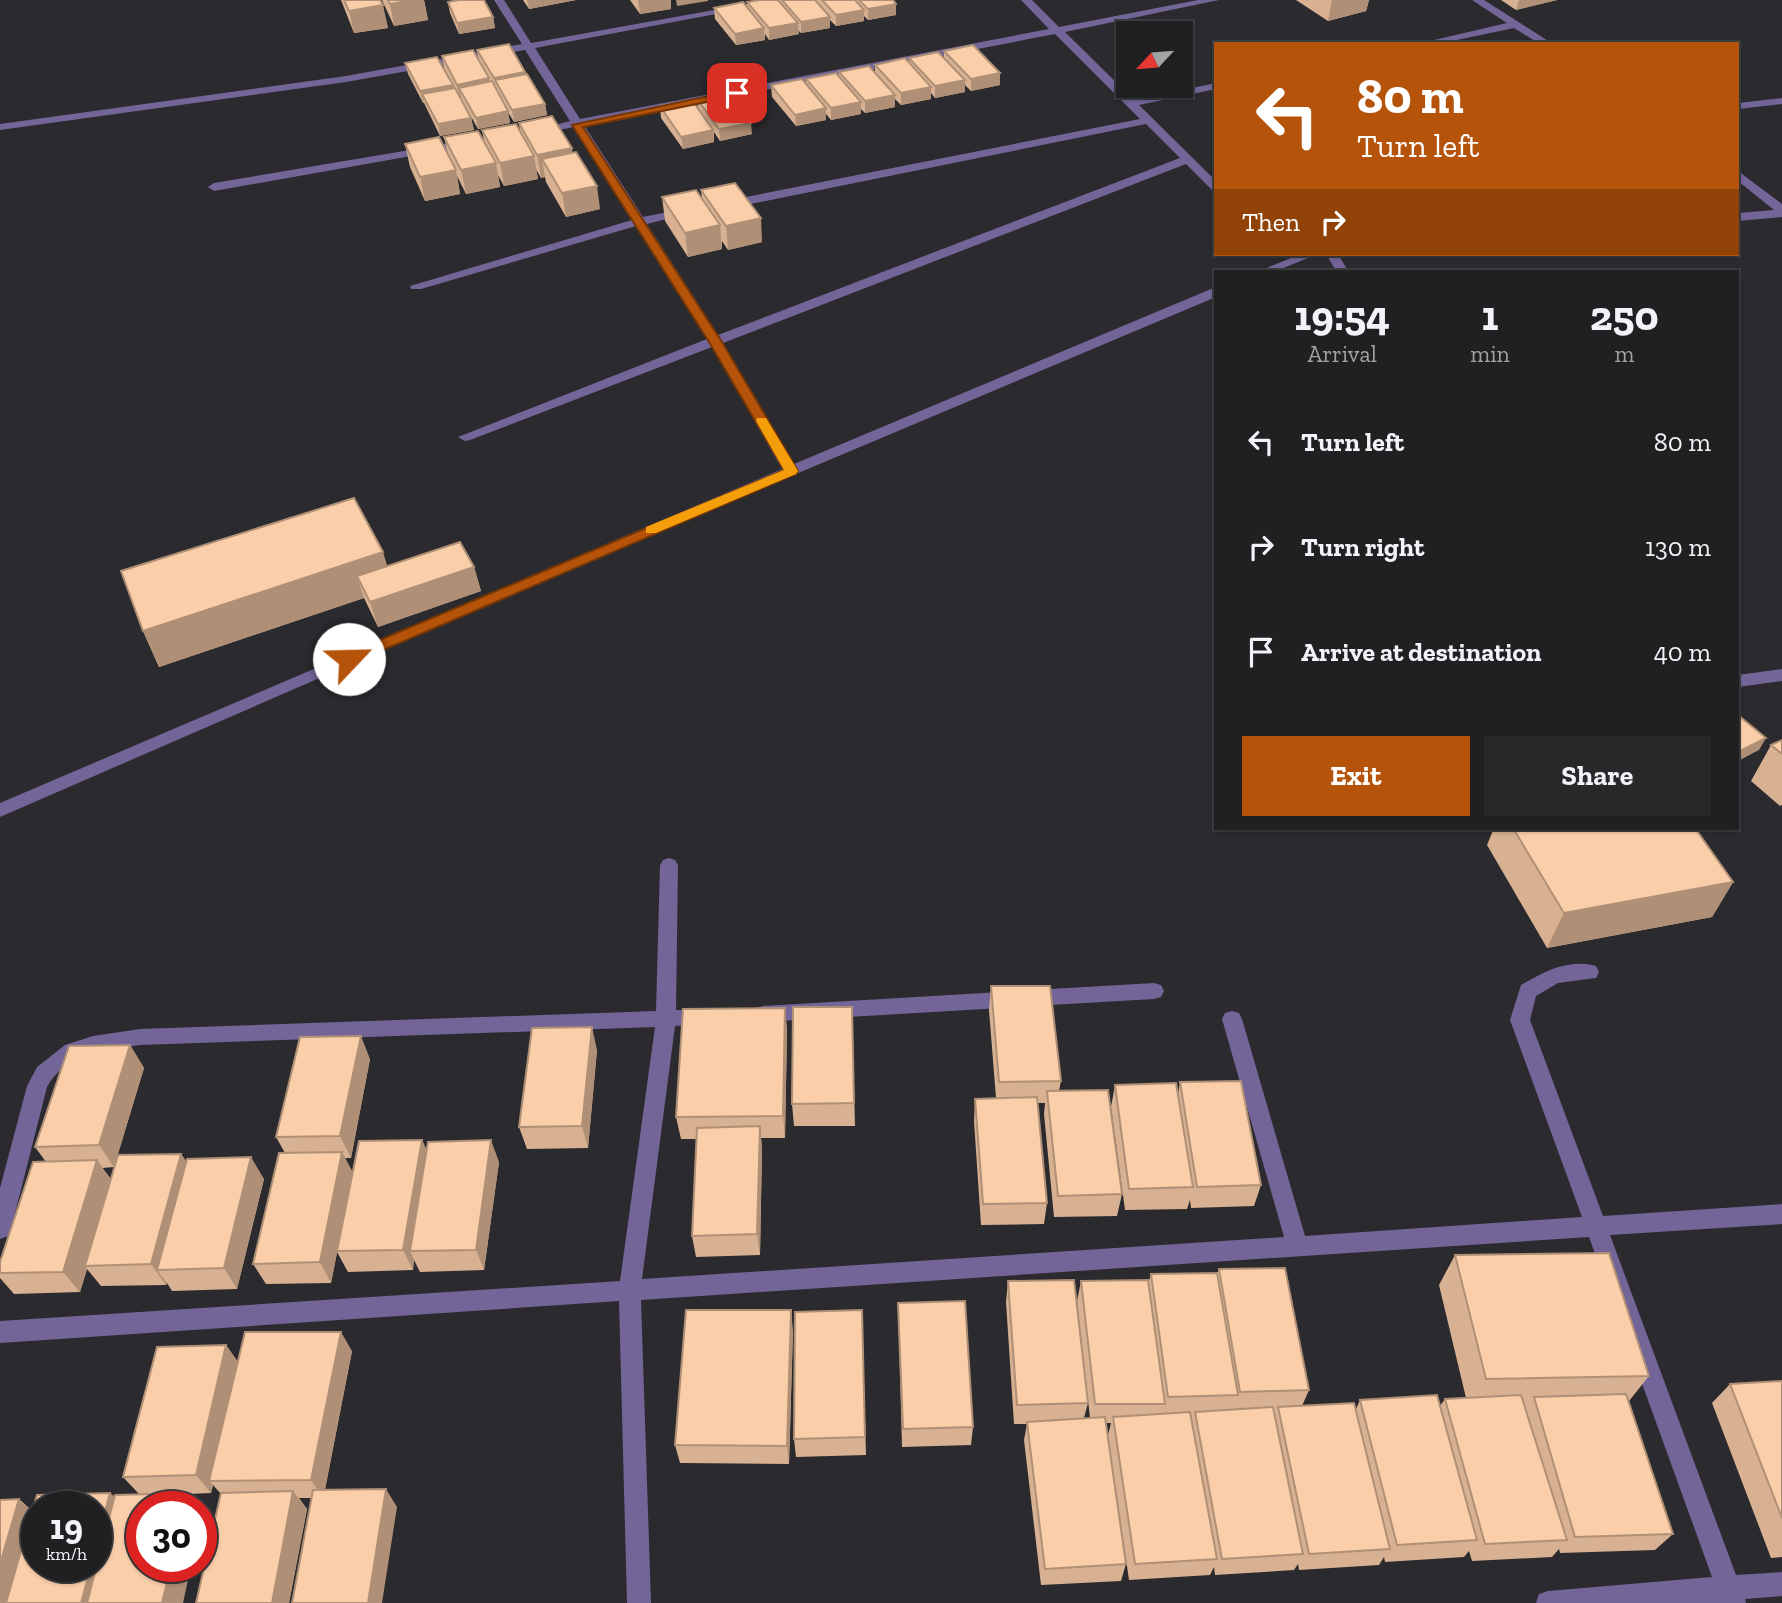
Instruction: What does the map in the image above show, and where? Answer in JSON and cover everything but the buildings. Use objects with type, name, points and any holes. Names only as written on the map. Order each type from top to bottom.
[{"type":"street","points":[[499,0],[716,342],[791,471]]},
{"type":"street","points":[[0,127],[346,79],[786,0]]},
{"type":"street","points":[[1026,0],[1151,120],[1186,160],[1214,185]]},
{"type":"street","points":[[523,134],[1214,0]]},
{"type":"street","points":[[1478,0],[1545,42]]},
{"type":"street","points":[[1431,42],[1516,24]]},
{"type":"street","points":[[1133,103],[1214,86]]},
{"type":"street","points":[[1739,106],[1782,101]]},
{"type":"street","points":[[719,206],[1151,120]]},
{"type":"street","points":[[214,187],[483,141]]},
{"type":"street","points":[[465,437],[1186,160]]},
{"type":"street","points":[[1739,176],[1782,212]]},
{"type":"street","points":[[416,286],[638,222],[706,209]]},
{"type":"street","points":[[1739,217],[1782,212]]},
{"type":"street","points":[[1267,270],[1293,256]]},
{"type":"street","points":[[0,810],[1214,293]]},
{"type":"street","points":[[1739,681],[1782,675]]},
{"type":"street","points":[[639,1603],[630,1289],[666,1019],[669,864]]},
{"type":"street","points":[[1589,972],[1554,975],[1528,991],[1520,1020],[1732,1596]]},
{"type":"street","points":[[750,1014],[1154,990]]},
{"type":"street","points":[[0,1229],[37,1086],[55,1063],[72,1051],[93,1044],[140,1037],[722,1016]]},
{"type":"street","points":[[1232,1020],[1298,1247]]},
{"type":"street","points":[[0,1332],[1782,1214]]},
{"type":"street","points":[[1548,1603],[1732,1596],[1782,1584]]},
{"type":"slow traffic","points":[[651,530],[791,471],[762,421]]},
{"type":"route","points":[[349,659],[791,471],[716,342],[577,125],[737,93]]}]
